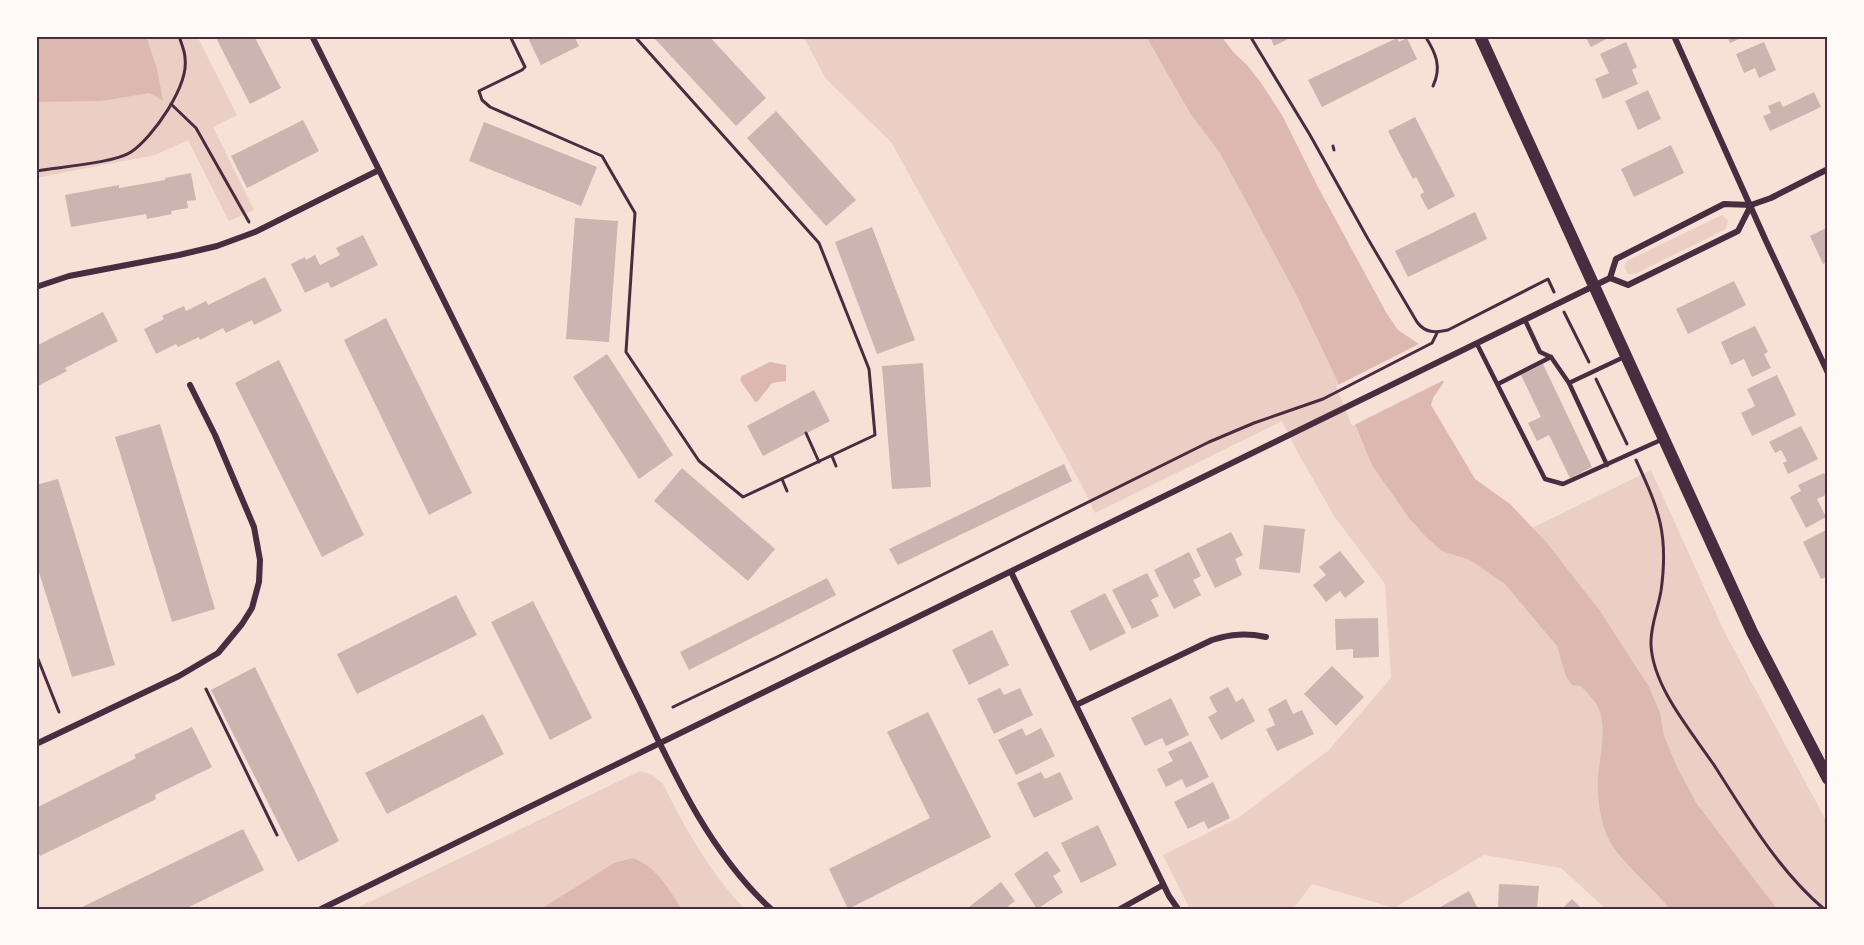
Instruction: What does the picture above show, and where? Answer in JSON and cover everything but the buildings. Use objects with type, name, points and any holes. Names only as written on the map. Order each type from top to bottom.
[{"type":"main road","points":[[1480,36],[1752,632],[1828,779]]},
{"type":"street","points":[[312,36],[660,744],[699,816],[728,861],[744,882],[771,909]]},
{"type":"street","points":[[1674,36],[1828,373]]},
{"type":"street","points":[[321,909],[1610,278],[1616,259],[1724,204],[1751,205],[1771,198],[1828,169]]},
{"type":"street","points":[[36,287],[69,276],[217,246],[255,232],[379,170]]},
{"type":"street","points":[[1610,278],[1628,285],[1738,231],[1751,205]]},
{"type":"street","points":[[36,744],[179,676],[218,653],[232,638],[252,608],[259,582],[260,560],[254,527],[215,435],[190,385]]},
{"type":"street","points":[[1011,572],[1163,885],[1178,909]]},
{"type":"street","points":[[1076,705],[1212,640],[1229,634],[1245,633],[1266,637]]},
{"type":"street","points":[[1120,909],[1163,885]]},
{"type":"lane","points":[[1525,320],[1540,352],[1551,357],[1569,382],[1606,465]]},
{"type":"lane","points":[[1477,344],[1545,479],[1563,484],[1664,438]]},
{"type":"lane","points":[[1569,382],[1626,356]]},
{"type":"lane","points":[[1498,384],[1551,357]]},
{"type":"path","points":[[36,171],[102,161],[130,153],[151,132],[171,105],[182,81],[186,60],[179,36]]},
{"type":"path","points":[[510,36],[525,67],[478,91],[482,100],[490,108],[602,156],[635,213],[626,352],[699,461],[743,497],[875,435],[869,369],[819,243],[636,36]]},
{"type":"path","points":[[1250,36],[1311,135],[1368,239],[1423,330],[1437,333],[1448,330],[1548,279],[1553,290]]},
{"type":"path","points":[[1425,36],[1438,67],[1439,75],[1434,86]]},
{"type":"path","points":[[171,105],[196,128],[255,232]]},
{"type":"path","points":[[1567,317],[1587,357]]},
{"type":"path","points":[[673,706],[777,657],[1192,450],[1254,423],[1323,399],[1432,343],[1437,333]]},
{"type":"path","points":[[1598,382],[1624,438]]},
{"type":"path","points":[[806,433],[819,462]]},
{"type":"path","points":[[832,456],[836,466]]},
{"type":"path","points":[[1637,463],[1654,498],[1662,522],[1664,570],[1653,621],[1651,645],[1657,673],[1669,698],[1758,833],[1798,883],[1824,909]]},
{"type":"path","points":[[782,479],[787,491]]},
{"type":"path","points":[[36,654],[59,712]]},
{"type":"path","points":[[206,689],[277,835]]},
{"type":"shaded area","points":[[36,36],[197,36],[237,115],[213,127],[254,210],[229,221],[188,140],[155,155],[36,178]]},
{"type":"shaded area","points":[[36,36],[146,36],[157,69],[163,101],[150,93],[101,101],[36,102]]},
{"type":"shaded area","points":[[803,36],[1195,36],[1453,517],[1532,528],[1651,470],[1724,631],[1828,824],[1828,909],[1606,909],[1561,868],[1484,855],[1394,908],[1312,884],[1293,909],[1190,909],[1163,855],[1238,818],[1329,750],[1391,678],[1385,584],[1334,516],[1282,421],[1095,513],[891,142],[826,79]]},
{"type":"shaded area","points":[[1146,36],[1221,36],[1259,80],[1282,115],[1387,314],[1398,330],[1422,346],[1444,382],[1431,405],[1475,479],[1510,504],[1547,543],[1600,611],[1649,687],[1660,713],[1664,736],[1677,767],[1697,804],[1777,909],[1670,909],[1614,848],[1603,825],[1599,801],[1598,777],[1603,728],[1597,705],[1581,686],[1572,685],[1566,676],[1557,646],[1505,584],[1470,560],[1442,551],[1427,538],[1409,518],[1372,465],[1336,378],[1295,292],[1220,153],[1190,113]]},
{"type":"shaded area","points":[[1722,215],[1728,220],[1726,229],[1635,274],[1628,274],[1624,266],[1627,261]]},
{"type":"shaded area","points":[[770,362],[786,365],[786,381],[772,383],[755,402],[740,380],[742,376]]},
{"type":"shaded area","points":[[640,771],[653,775],[663,784],[699,849],[745,909],[355,909]]},
{"type":"shaded area","points":[[633,858],[655,873],[667,886],[682,909],[541,909],[614,863]]},
{"type":"pier","points":[[1423,342],[1446,379],[1352,426],[1336,386]]}]
